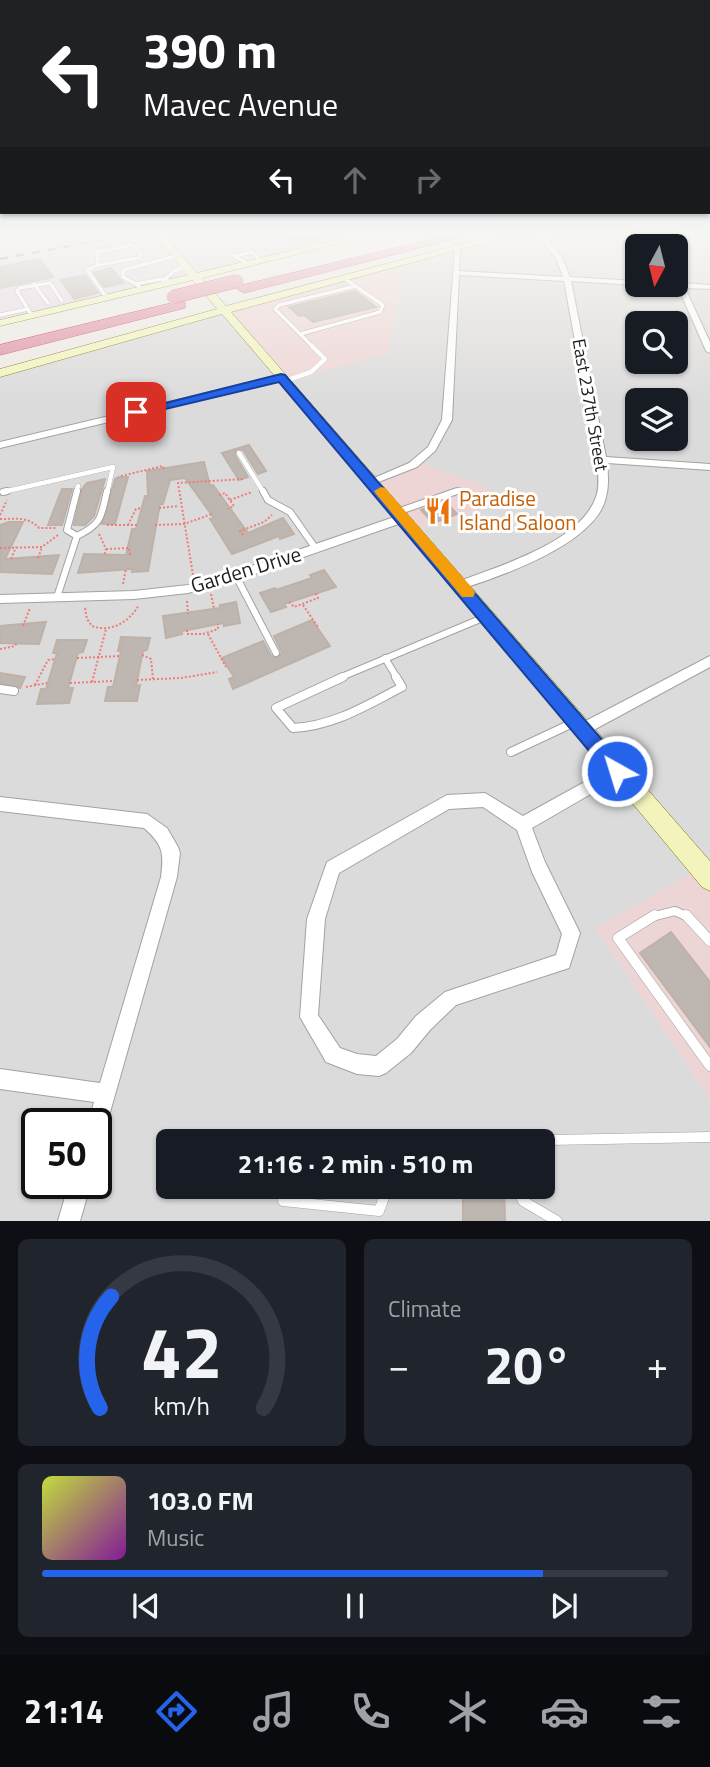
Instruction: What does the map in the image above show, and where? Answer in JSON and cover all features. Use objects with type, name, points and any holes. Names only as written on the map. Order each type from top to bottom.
[{"type":"highway","points":[[0,340],[160,291]]},
{"type":"highway","points":[[0,350],[162,291]]},
{"type":"street","points":[[126,293],[130,291]]},
{"type":"street","points":[[0,323],[30,312],[143,291]]},
{"type":"street","points":[[168,325],[187,318],[194,310],[191,300],[180,291]]},
{"type":"street","points":[[207,291],[710,879]]},
{"type":"street","points":[[237,291],[246,298],[279,296]]},
{"type":"street","points":[[0,373],[298,291]]},
{"type":"street","points":[[372,481],[413,466],[432,449],[442,435],[447,420],[455,291]]},
{"type":"street","name":"East 237th Street","points":[[461,585],[549,549],[583,526],[601,500],[604,478],[602,460],[569,291]]},
{"type":"street","points":[[684,298],[710,351]]},
{"type":"street","points":[[0,445],[283,379]]},
{"type":"street","points":[[602,460],[710,467]]},
{"type":"street","name":"Garden Drive","points":[[0,599],[188,589],[316,549],[400,515]]},
{"type":"street","points":[[580,725],[710,661]]},
{"type":"street","points":[[523,825],[617,771]]},
{"type":"street","points":[[485,800],[523,825],[538,866],[571,933],[563,962],[451,998],[423,1023],[404,1046],[379,1066],[357,1064],[333,1055],[309,1017],[316,919],[333,868],[447,802],[485,800]]},
{"type":"street","points":[[0,804],[147,821],[162,833],[172,853],[165,899],[103,1108]]},
{"type":"street","points":[[0,1079],[107,1094]]},
{"type":"street","points":[[69,1221],[75,1199]]},
{"type":"lane","points":[[0,315],[30,312],[18,291]]},
{"type":"lane","points":[[39,291],[48,303]]},
{"type":"lane","points":[[55,291],[62,301]]},
{"type":"lane","points":[[102,291],[107,298]]},
{"type":"lane","points":[[283,379],[311,372],[325,359],[275,309],[279,305],[336,291]]},
{"type":"lane","points":[[300,334],[380,312],[383,305],[363,291]]},
{"type":"lane","points":[[239,453],[268,500],[290,512],[316,549]]},
{"type":"lane","points":[[3,492],[113,467],[101,518],[94,528],[77,536],[57,597]]},
{"type":"lane","points":[[77,536],[67,530],[78,486]]},
{"type":"lane","points":[[400,515],[460,490]]},
{"type":"lane","points":[[236,576],[276,653]]},
{"type":"lane","points":[[384,658],[402,687],[337,720],[309,729],[293,729],[276,708],[384,658],[441,632],[487,616]]},
{"type":"lane","points":[[0,690],[14,691]]},
{"type":"lane","points":[[511,752],[580,725]]},
{"type":"lane","points":[[710,941],[683,913],[669,911],[639,923],[618,938],[710,1066]]},
{"type":"lane","points":[[555,1140],[710,1137]]},
{"type":"lane","points":[[283,1201],[379,1211],[383,1199]]},
{"type":"lane","points":[[522,1199],[558,1221]]},
{"type":"path","points":[[119,476],[163,466],[163,471]]},
{"type":"path","points":[[189,477],[189,482]]},
{"type":"path","points":[[194,580],[178,484],[239,481],[248,478]]},
{"type":"path","points":[[230,500],[257,491]]},
{"type":"path","points":[[219,495],[225,493],[234,506],[228,509]]},
{"type":"path","points":[[0,515],[7,500]]},
{"type":"path","points":[[159,508],[180,506]]},
{"type":"path","points":[[128,525],[136,509],[142,508]]},
{"type":"path","points":[[243,535],[240,531],[264,522],[275,512]]},
{"type":"path","points":[[155,525],[184,524],[212,514]]},
{"type":"path","points":[[0,519],[28,518],[34,520],[39,528],[57,528]]},
{"type":"path","points":[[2,525],[5,519]]},
{"type":"path","points":[[264,522],[266,527]]},
{"type":"path","points":[[105,525],[137,525]]},
{"type":"path","points":[[98,531],[106,549],[104,556]]},
{"type":"path","points":[[38,558],[42,547],[61,533]]},
{"type":"path","points":[[0,548],[42,547]]},
{"type":"path","points":[[11,559],[16,548]]},
{"type":"path","points":[[106,549],[129,548],[130,555]]},
{"type":"path","points":[[122,589],[126,569]]},
{"type":"path","points":[[289,602],[294,607],[318,598],[315,592]]},
{"type":"path","points":[[211,594],[214,610]]},
{"type":"path","points":[[187,600],[188,614]]},
{"type":"path","points":[[23,626],[32,603]]},
{"type":"path","points":[[302,604],[318,627]]},
{"type":"path","points":[[85,607],[89,624],[106,629],[130,619],[139,605]]},
{"type":"path","points":[[187,630],[187,634],[191,636],[215,632],[218,624]]},
{"type":"path","points":[[92,682],[106,629]]},
{"type":"path","points":[[208,633],[226,667]]},
{"type":"path","points":[[0,649],[15,646],[17,642]]},
{"type":"path","points":[[142,655],[151,659],[153,680]]},
{"type":"path","points":[[77,658],[120,656]]},
{"type":"path","points":[[35,685],[48,660],[55,659]]},
{"type":"path","points":[[137,680],[217,672]]},
{"type":"path","points":[[70,682],[114,681]]},
{"type":"path","points":[[26,687],[47,683]]},
{"type":"shaded area","points":[[0,291],[135,291],[0,323]]},
{"type":"shaded area","points":[[297,291],[399,291],[388,353],[285,381],[225,310]]},
{"type":"shaded area","points":[[302,291],[625,291],[625,298],[688,298],[688,291],[710,291],[710,879],[596,928],[710,1099],[710,1221],[0,1221],[0,373]]},
{"type":"shaded area","points":[[417,462],[491,488],[477,510],[415,532],[372,481]]},
{"type":"shaded area","points":[[701,868],[710,879],[710,1099],[596,928]]},
{"type":"building","points":[[69,291],[98,293],[74,299]]},
{"type":"building","points":[[355,291],[376,307],[313,322],[304,315],[299,316],[289,307]]},
{"type":"building","points":[[249,445],[266,471],[258,474],[243,450],[237,449],[235,455],[248,477],[239,480],[222,453]]},
{"type":"building","points":[[204,462],[210,486],[213,485],[248,533],[283,518],[294,534],[280,539],[279,536],[232,554],[210,519],[214,518],[185,478],[170,480],[163,504],[160,504],[148,571],[132,572],[133,569],[78,573],[84,554],[126,555],[132,529],[136,529],[145,496],[148,496],[147,471]]},
{"type":"building","points":[[128,477],[115,524],[102,524],[115,479]]},
{"type":"building","points":[[105,479],[94,516],[85,525],[74,525],[82,489],[87,483]]},
{"type":"building","points":[[62,489],[72,489],[62,525],[48,525]]},
{"type":"building","name":"Paradise Island Saloon","points":[[445,501],[457,514],[433,523],[421,510]]},
{"type":"building","points":[[23,522],[5,559],[59,555],[52,574],[0,572],[0,525]]},
{"type":"building","points":[[324,570],[336,587],[284,604],[286,607],[271,612],[260,593],[312,578],[310,575]]},
{"type":"building","points":[[236,602],[240,623],[224,626],[224,623],[182,631],[182,634],[166,638],[163,616],[220,608],[220,605]]},
{"type":"building","points":[[312,620],[330,646],[233,689],[229,679],[234,677],[222,658],[263,641],[271,656],[278,658],[282,653],[274,636]]},
{"type":"building","points":[[46,622],[39,644],[0,643],[0,626]]},
{"type":"building","points":[[121,637],[150,638],[147,650],[143,651],[136,686],[140,685],[137,701],[105,701],[108,687],[113,687],[121,651],[118,651]]},
{"type":"building","points":[[57,640],[87,640],[83,652],[78,653],[68,688],[73,688],[69,703],[37,704],[41,689],[46,689],[57,653],[53,653]]},
{"type":"building","points":[[0,673],[25,677],[20,688],[0,683]]},
{"type":"building","points":[[671,932],[710,982],[710,1047],[640,953]]},
{"type":"building","points":[[463,1199],[504,1199],[505,1221],[463,1221]]},
{"type":"slow traffic","points":[[381,491],[467,593]]},
{"type":"place","name":"Paradise Island Saloon","points":[[438,511]]},
{"type":"route","points":[[136,412],[281,378],[372,481],[617,771]]}]
